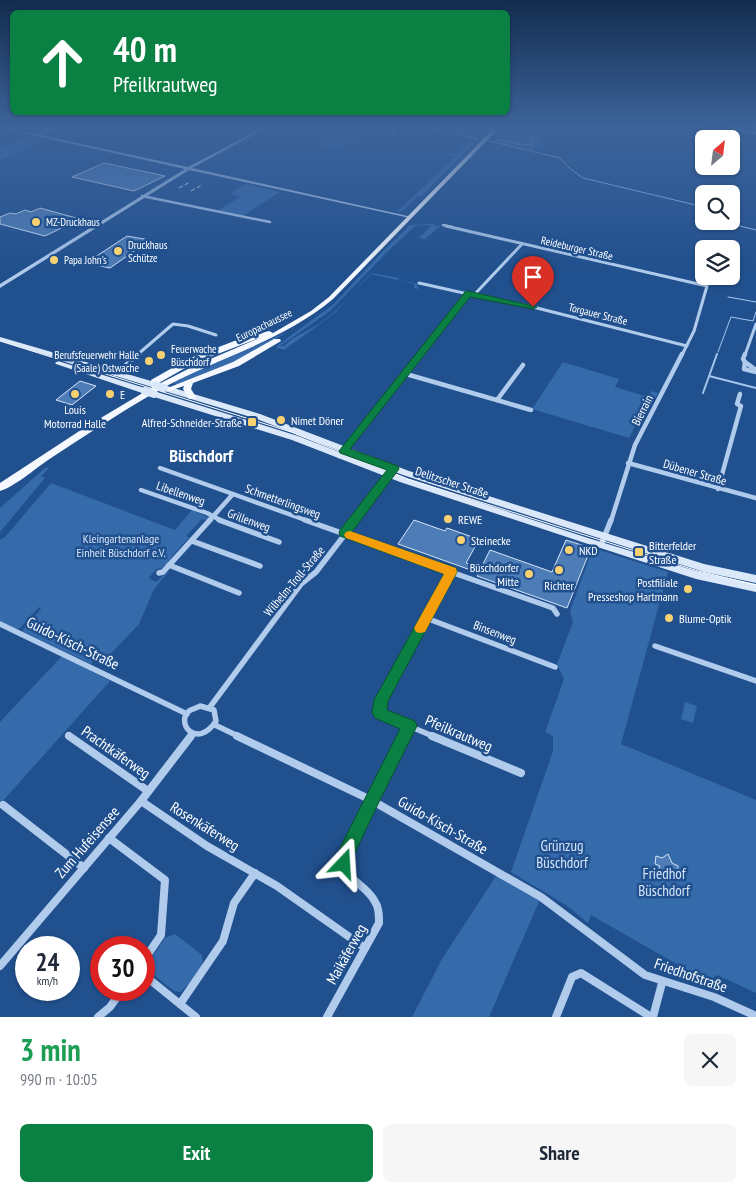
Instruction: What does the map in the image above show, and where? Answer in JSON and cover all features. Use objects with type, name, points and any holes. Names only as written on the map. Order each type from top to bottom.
[{"type":"main road","name":"Europachaussee","points":[[0,488],[165,383],[196,368],[269,339],[300,322],[331,298],[451,175]]},
{"type":"main road","points":[[42,461],[80,444],[167,388],[189,382],[253,355],[282,338],[300,322]]},
{"type":"main road","points":[[42,461],[69,436],[190,361],[300,322]]},
{"type":"main road","name":"Delitzscher Straße","points":[[0,339],[257,416],[341,453]]},
{"type":"main road","name":"Delitzscher Straße","points":[[0,345],[341,453],[391,472],[603,541],[696,575],[756,588]]},
{"type":"main road","points":[[189,382],[187,389],[192,396]]},
{"type":"main road","name":"Delitzscher Straße","points":[[603,541],[704,568],[756,579]]},
{"type":"street","points":[[0,286],[176,175]]},
{"type":"street","points":[[222,175],[410,218]]},
{"type":"street","points":[[142,196],[270,222]]},
{"type":"street","name":"Reideburger Straße","points":[[443,225],[707,286]]},
{"type":"street","points":[[418,283],[474,295],[522,244]]},
{"type":"street","name":"Bierrain","points":[[603,541],[635,445],[694,331],[707,286]]},
{"type":"street","points":[[341,453],[468,294]]},
{"type":"street","name":"Torgauer Straße","points":[[474,295],[533,307],[687,346]]},
{"type":"street","points":[[115,374],[173,324],[188,326],[216,335]]},
{"type":"street","points":[[756,324],[743,359],[745,362],[744,369],[756,371]]},
{"type":"street","points":[[497,400],[523,365]]},
{"type":"street","points":[[406,374],[531,410]]},
{"type":"street","points":[[718,488],[739,414],[740,406],[737,404],[740,394]]},
{"type":"street","name":"Dübener Straße","points":[[628,463],[756,498]]},
{"type":"street","points":[[160,468],[233,494]]},
{"type":"street","name":"Wilhelm-Troll-Straße","points":[[210,707],[284,606],[301,584],[316,572],[391,472]]},
{"type":"street","name":"Libellenweg","points":[[141,490],[207,513],[212,517]]},
{"type":"street","name":"Schmetterlingsweg","points":[[159,574],[192,541],[233,494],[553,608],[557,614]]},
{"type":"street","name":"Grillenweg","points":[[212,517],[279,542]]},
{"type":"street","points":[[192,541],[260,566]]},
{"type":"street","points":[[169,565],[239,592]]},
{"type":"street","points":[[409,726],[380,713],[381,700],[451,572]]},
{"type":"street","name":"Binsenweg","points":[[426,618],[555,667]]},
{"type":"street","name":"Guido-Kisch-Straße","points":[[0,624],[187,714]]},
{"type":"street","points":[[655,646],[756,681]]},
{"type":"street","points":[[196,707],[210,707],[216,713],[215,725],[207,732],[196,735],[188,731],[184,723],[187,714],[196,707]]},
{"type":"street","name":"Guido-Kisch-Straße","points":[[215,725],[371,800],[560,908],[596,937]]},
{"type":"street","name":"Pfeilkrautweg","points":[[371,800],[409,726],[521,772]]},
{"type":"street","name":"Zum Hufeisensee","points":[[0,966],[141,801],[192,734]]},
{"type":"street","name":"Prachtkäferweg","points":[[68,735],[148,791]]},
{"type":"street","name":"Maikäferweg","points":[[326,1017],[379,923],[380,914],[377,900],[348,873],[344,864],[347,852],[371,800]]},
{"type":"street","name":"Rosenkäferweg","points":[[141,801],[207,846],[256,873],[365,948]]},
{"type":"street","points":[[3,806],[84,868]]},
{"type":"street","points":[[109,838],[165,880],[162,936],[155,945]]},
{"type":"street","points":[[180,1004],[223,941],[234,903],[256,873]]},
{"type":"street","name":"Friedhofstraße","points":[[596,937],[644,974],[662,983],[701,993],[729,1003],[756,1016]]},
{"type":"street","points":[[556,1017],[572,976],[581,973],[652,1017],[662,983]]},
{"type":"street","points":[[155,984],[196,1017]]},
{"type":"street","points":[[98,1017],[114,1001]]},
{"type":"green space","points":[[435,175],[442,175],[421,197],[418,196],[402,211],[397,212]]},
{"type":"green space","points":[[245,184],[280,192],[242,216],[217,211],[240,197],[230,194]]},
{"type":"green space","points":[[433,224],[436,226],[441,225],[425,239],[419,238],[432,225],[415,226],[330,311],[280,346],[284,346],[327,318],[345,302],[371,273],[399,278],[398,280],[418,284],[417,286],[419,287],[417,289],[414,288],[414,284],[371,274],[335,313],[284,350],[278,348],[276,350],[278,345],[334,304],[410,225]]},
{"type":"green space","points":[[289,331],[247,356],[177,385],[173,382]]},
{"type":"green space","points":[[563,362],[619,379],[615,387],[648,397],[652,391],[658,393],[653,402],[648,401],[629,438],[532,409]]},
{"type":"green space","points":[[45,468],[49,468],[41,476],[45,478],[0,532],[0,508]]},
{"type":"green space","name":"Kleingartenanlage Einheit Büschdorf e.V.","points":[[51,483],[175,530],[192,510],[209,518],[207,520],[202,519],[186,536],[190,538],[171,557],[173,558],[163,568],[156,569],[149,578],[156,582],[171,569],[154,589],[139,624],[102,663],[94,661],[91,664],[22,631],[41,609],[39,607],[20,628],[17,629],[0,621],[0,540],[6,536]]},
{"type":"green space","name":"Friedhof Büschdorf","points":[[593,548],[668,572],[621,744],[756,800],[756,993],[717,975],[708,982],[591,915],[588,923],[566,905],[511,872],[553,751],[553,736],[545,732],[564,679],[557,664],[573,622],[570,611]]},
{"type":"green space","points":[[62,656],[110,681],[0,804],[0,722]]},
{"type":"green space","points":[[685,702],[697,706],[693,723],[681,719]]},
{"type":"green space","name":"Grünzug Büschdorf","points":[[502,875],[541,897],[489,1017],[412,1017],[442,959],[496,876]]},
{"type":"green space","points":[[175,934],[202,955],[202,965],[188,985],[180,992],[174,991],[155,976],[155,953],[165,938]]},
{"type":"building","points":[[76,175],[165,176],[134,191],[72,177]]},
{"type":"building","name":"MZ-Druckhaus","points":[[40,208],[80,219],[45,236],[0,224],[0,217],[10,213],[16,214],[25,210],[31,212]]},
{"type":"building","name":"Druckhaus Schütze","points":[[127,236],[150,240],[110,268],[86,263]]},
{"type":"building","name":"Louis Motorrad Halle","points":[[80,381],[96,386],[72,405],[56,400]]},
{"type":"building","name":"Büschdorfer Mitte","points":[[414,520],[445,531],[447,528],[475,538],[472,543],[476,545],[466,563],[481,568],[490,550],[552,572],[566,540],[591,548],[567,608],[477,576],[479,573],[398,544]]},
{"type":"building","points":[[668,854],[672,863],[678,866],[678,874],[672,871],[671,876],[658,871],[660,866],[655,864],[656,856],[662,858]]},
{"type":"waterway","points":[[580,175],[583,178],[695,205]]},
{"type":"waterway","points":[[740,226],[756,230]]},
{"type":"waterway","points":[[728,297],[756,302]]},
{"type":"waterway","points":[[718,352],[731,317],[753,321],[756,312]]},
{"type":"waterway","points":[[709,376],[717,354]]},
{"type":"waterway","points":[[703,393],[709,376]]},
{"type":"waterway","points":[[709,376],[756,388]]},
{"type":"tram line","points":[[0,341],[291,432],[408,479],[698,571],[756,585]]},
{"type":"railway","points":[[179,188],[190,182]]},
{"type":"railway","points":[[191,191],[202,185]]},
{"type":"slow traffic","points":[[350,535],[451,572],[420,628]]},
{"type":"place","name":"MZ-Druckhaus","points":[[36,222]]},
{"type":"place","name":"Druckhaus Schütze","points":[[118,251]]},
{"type":"place","name":"Papa John's","points":[[54,260]]},
{"type":"place","name":"Feuerwache Büschdorf","points":[[161,355]]},
{"type":"place","name":"Berufsfeuerwehr Halle (Saale) Ostwache","points":[[149,361]]},
{"type":"place","name":"Louis Motorrad Halle","points":[[75,394]]},
{"type":"place","name":"E","points":[[110,394]]},
{"type":"place","name":"Nimet Döner","points":[[281,420]]},
{"type":"place","name":"Alfred-Schneider-Straße","points":[[252,422]]},
{"type":"place","name":"REWE","points":[[448,519]]},
{"type":"place","name":"Steinecke","points":[[461,540]]},
{"type":"place","name":"NKD","points":[[569,550]]},
{"type":"place","name":"Bitterfelder Straße","points":[[639,552]]},
{"type":"place","name":"Richter","points":[[559,570]]},
{"type":"place","name":"Büschdorfer Mitte","points":[[529,574]]},
{"type":"place","name":"Postfiliale Presseshop Hartmann","points":[[688,589]]},
{"type":"place","name":"Blume-Optik","points":[[669,618]]},
{"type":"district","name":"Büschdorf","points":[[201,455]]},
{"type":"route","points":[[344,864],[347,852],[371,800],[409,726],[380,713],[381,700],[451,572],[345,533],[394,469],[344,451],[468,294],[533,307]]}]
